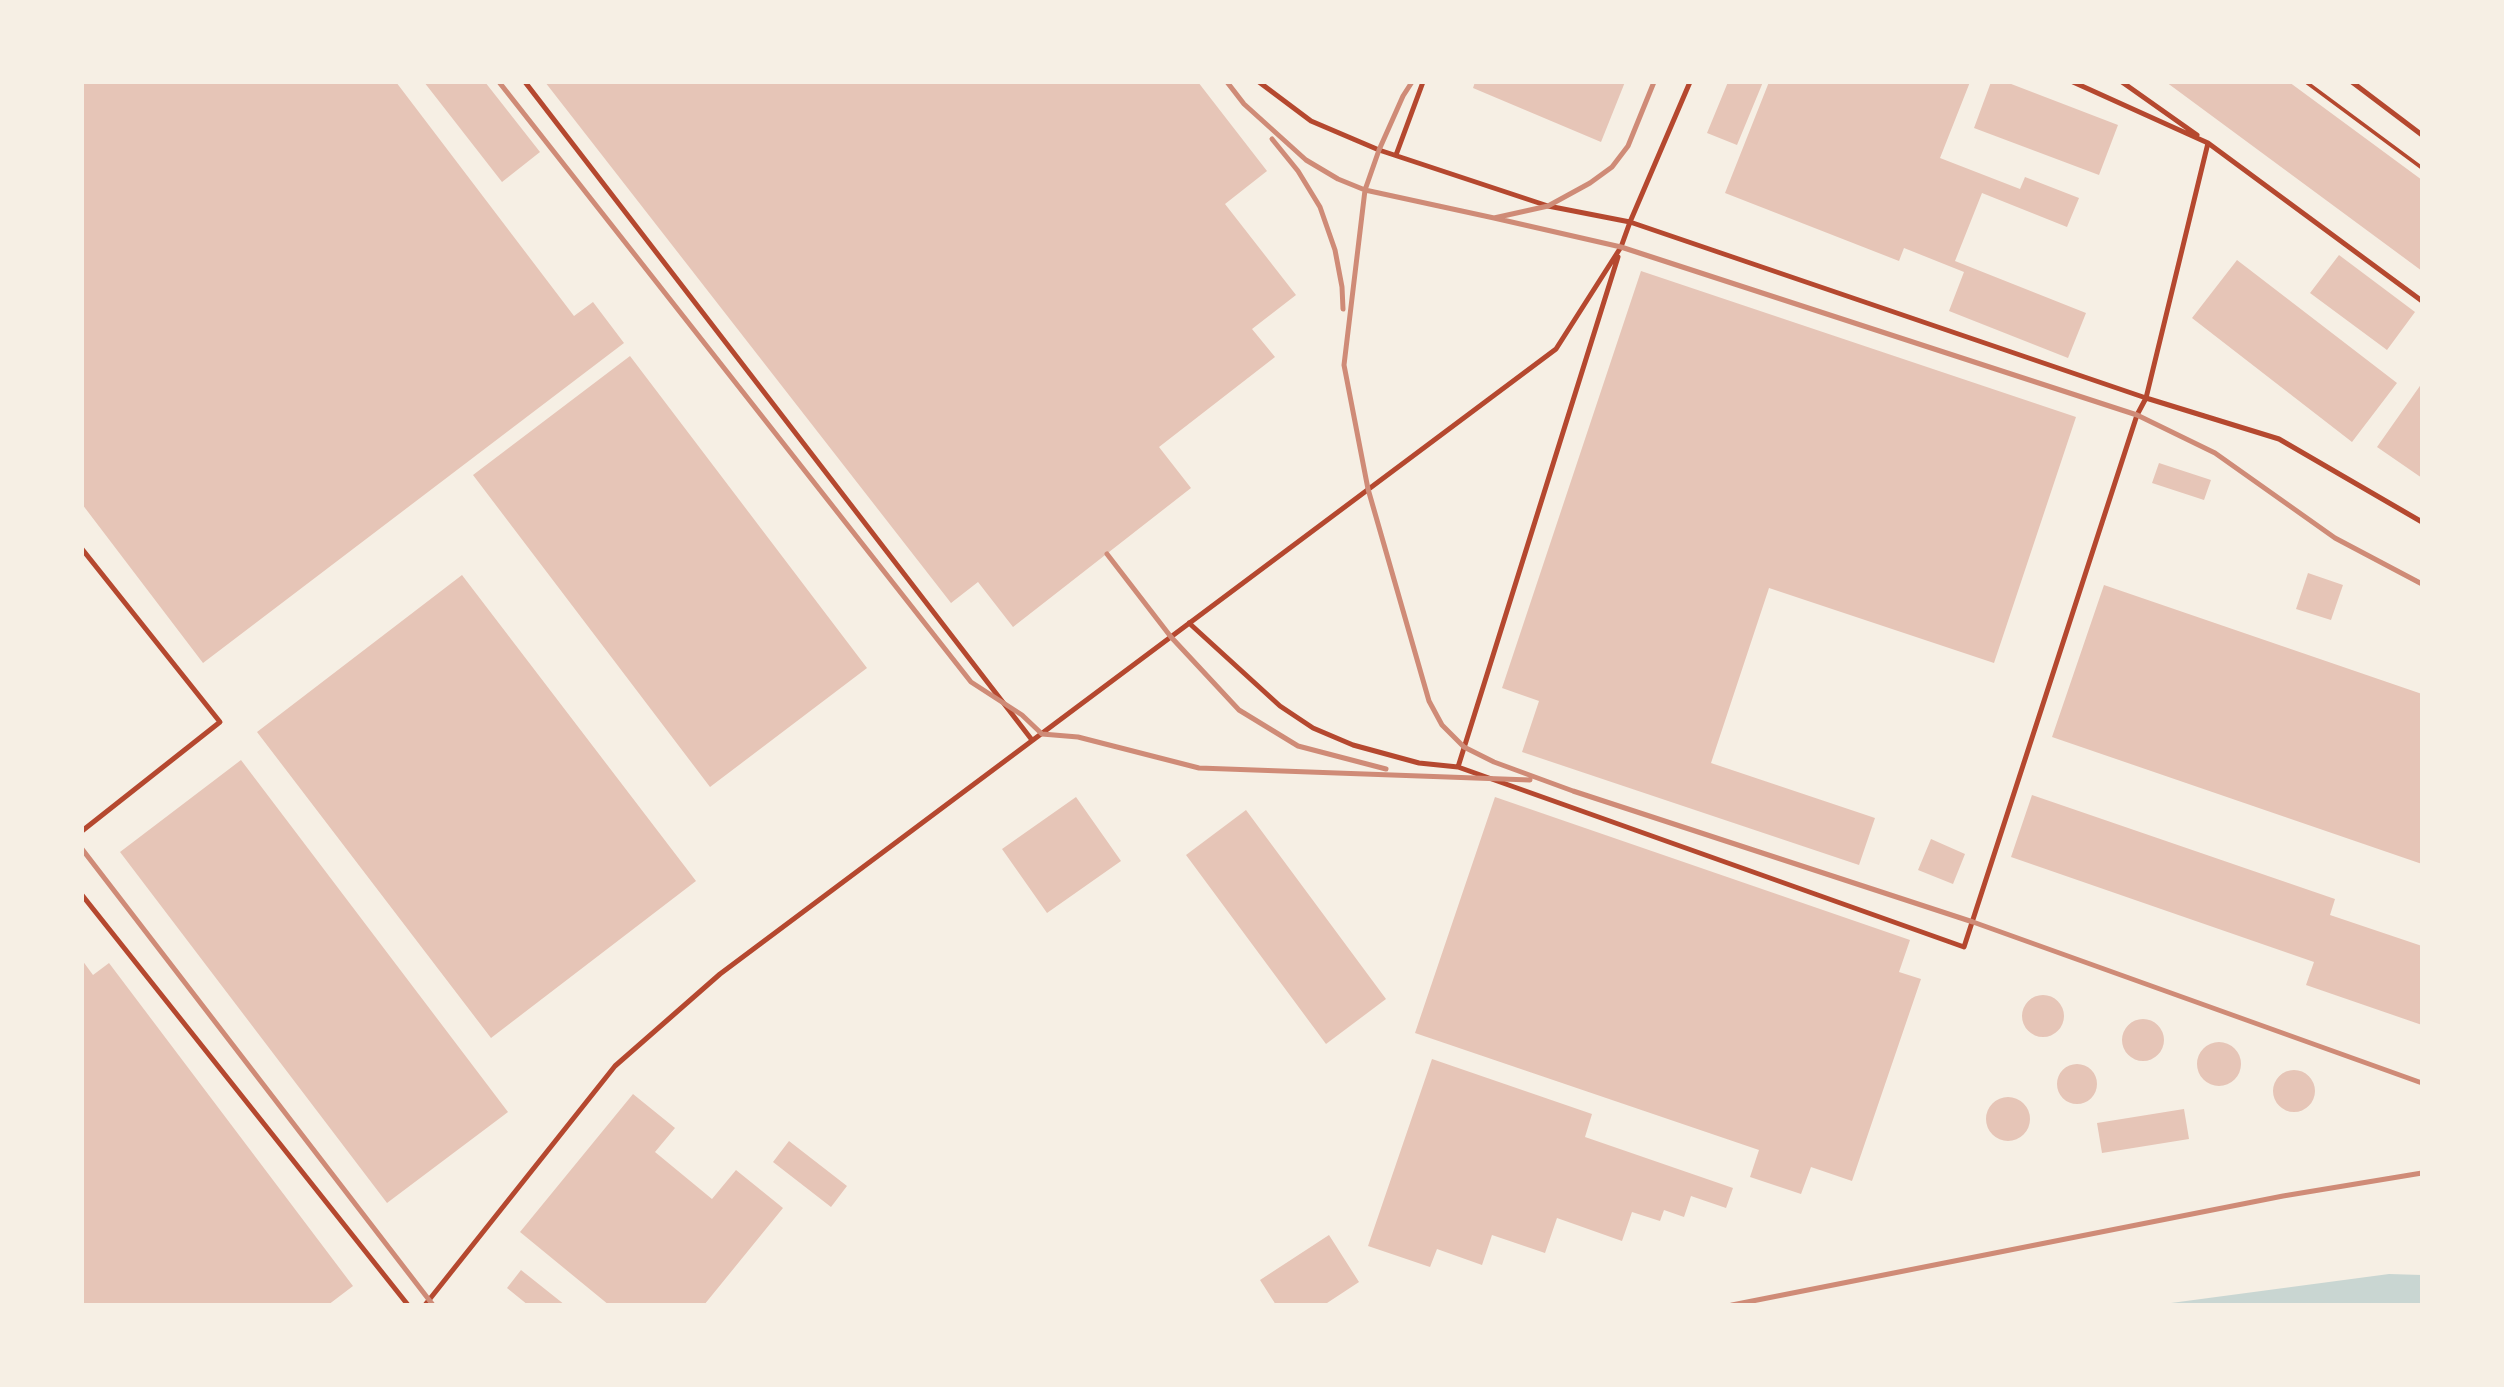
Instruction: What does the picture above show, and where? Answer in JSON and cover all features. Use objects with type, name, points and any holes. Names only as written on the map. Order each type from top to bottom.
[{"type":"lane","points":[[526,82],[1032,740]]},
{"type":"lane","points":[[1259,82],[1311,121],[1396,155],[1548,206],[1630,222],[2146,398],[2279,439],[2422,522]]},
{"type":"lane","points":[[1396,155],[1423,82]]},
{"type":"lane","points":[[1458,767],[1621,247],[1690,82]]},
{"type":"lane","points":[[2073,82],[2208,143]]},
{"type":"lane","points":[[2122,82],[2422,301]]},
{"type":"lane","points":[[2352,82],[2422,135]]},
{"type":"lane","points":[[1189,623],[1280,706],[1313,728],[1353,746],[1419,763],[1458,767],[1964,947],[2137,415],[2146,398],[2208,143]]},
{"type":"lane","points":[[425,1305],[615,1066],[720,974],[1556,349],[1621,247]]},
{"type":"lane","points":[[82,549],[220,722],[82,831]]},
{"type":"lane","points":[[82,895],[408,1305]]},
{"type":"path","points":[[2306,82],[2422,168]]},
{"type":"shaded area","points":[[2389,1274],[2422,1275],[2422,1305],[2156,1305]]},
{"type":"building","points":[[82,82],[396,82],[574,316],[593,302],[624,343],[203,663],[82,504]]},
{"type":"building","points":[[424,82],[485,82],[540,152],[502,182]]},
{"type":"building","points":[[545,82],[1198,82],[1267,171],[1225,204],[1296,295],[1252,329],[1275,357],[1159,447],[1191,488],[1013,627],[978,582],[951,603]]},
{"type":"building","points":[[1475,82],[1625,82],[1601,142],[1473,88]]},
{"type":"building","points":[[1728,82],[1763,82],[1737,145],[1707,133]]},
{"type":"building","points":[[1769,82],[1970,82],[1940,158],[2020,189],[2025,177],[2079,198],[2067,227],[1982,193],[1955,261],[2086,313],[2068,358],[1949,311],[1964,272],[1904,248],[1899,261],[1725,193]]},
{"type":"building","points":[[1991,82],[2006,82],[2118,125],[2099,175],[1974,128]]},
{"type":"building","points":[[2166,82],[2289,82],[2422,180],[2422,271]]},
{"type":"building","points":[[2339,255],[2415,312],[2387,350],[2310,293]]},
{"type":"building","points":[[2237,260],[2397,383],[2352,442],[2192,318]]},
{"type":"building","points":[[1641,271],[2076,417],[1994,663],[1769,588],[1711,763],[1875,818],[1859,865],[1522,752],[1539,701],[1502,688]]},
{"type":"building","points":[[630,356],[867,668],[710,787],[473,475]]},
{"type":"building","points":[[2422,383],[2422,478],[2377,447]]},
{"type":"building","points":[[2159,463],[2211,480],[2204,500],[2152,483]]},
{"type":"building","points":[[2308,573],[2343,585],[2331,620],[2296,609]]},
{"type":"building","points":[[462,575],[696,881],[491,1038],[257,732]]},
{"type":"building","points":[[2104,585],[2422,694],[2422,864],[2052,737]]},
{"type":"building","points":[[241,760],[508,1112],[387,1203],[120,852]]},
{"type":"building","points":[[2032,795],[2335,899],[2330,915],[2422,946],[2422,1025],[2306,985],[2314,962],[2011,857]]},
{"type":"building","points":[[1076,797],[1121,861],[1047,913],[1002,849]]},
{"type":"building","points":[[1495,797],[1910,940],[1899,972],[1921,979],[1852,1181],[1811,1167],[1801,1194],[1750,1177],[1759,1150],[1415,1033]]},
{"type":"building","points":[[1246,810],[1386,999],[1326,1044],[1186,855]]},
{"type":"building","points":[[1931,839],[1965,854],[1953,884],[1918,870]]},
{"type":"building","points":[[82,960],[93,975],[109,963],[353,1286],[328,1305],[82,1305]]},
{"type":"building","points":[[2043,995],[2058,1001],[2064,1016],[2058,1031],[2043,1037],[2028,1031],[2022,1016],[2028,1001]]},
{"type":"building","points":[[2143,1019],[2158,1025],[2164,1040],[2158,1055],[2143,1061],[2128,1055],[2122,1040],[2128,1025]]},
{"type":"building","points":[[2219,1042],[2234,1049],[2241,1064],[2234,1079],[2219,1086],[2204,1079],[2197,1064],[2204,1049]]},
{"type":"building","points":[[1432,1059],[1592,1114],[1585,1137],[1733,1188],[1726,1208],[1691,1196],[1684,1217],[1664,1210],[1660,1221],[1632,1212],[1622,1241],[1557,1218],[1545,1253],[1492,1235],[1482,1265],[1437,1249],[1430,1267],[1368,1246]]},
{"type":"building","points":[[2077,1064],[2085,1065],[2091,1070],[2096,1076],[2096,1092],[2091,1098],[2085,1103],[2077,1104],[2069,1103],[2063,1098],[2058,1092],[2057,1084],[2058,1076],[2063,1070],[2069,1065]]},
{"type":"building","points":[[2294,1070],[2309,1076],[2315,1091],[2309,1106],[2294,1112],[2279,1106],[2273,1091],[2279,1076]]},
{"type":"building","points":[[633,1094],[675,1128],[655,1152],[712,1199],[736,1170],[783,1208],[704,1305],[609,1305],[520,1232]]},
{"type":"building","points":[[2008,1097],[2024,1103],[2030,1119],[2024,1135],[2008,1141],[1992,1135],[1986,1119],[1992,1103]]},
{"type":"building","points":[[2184,1109],[2189,1139],[2102,1153],[2097,1123]]},
{"type":"building","points":[[789,1141],[847,1186],[831,1207],[773,1162]]},
{"type":"building","points":[[1329,1235],[1359,1282],[1324,1305],[1276,1305],[1260,1280]]},
{"type":"building","points":[[521,1270],[565,1305],[528,1305],[507,1288]]},
{"type":"railway","points":[[499,82],[971,682],[1022,715],[1042,734],[1078,737],[1199,768],[1530,780]]},
{"type":"railway","points":[[1227,82],[1244,104],[1306,160],[1338,179],[1365,190],[1494,218],[1548,206],[1590,183],[1612,167],[1628,146],[1654,82]]},
{"type":"railway","points":[[1412,82],[1379,150],[1365,190],[1344,365],[1368,489],[1429,701],[1442,725],[1464,747],[1494,762],[1573,791],[1973,922],[2422,1083]]},
{"type":"railway","points":[[1272,139],[1298,171],[1320,207],[1335,250],[1343,309]]},
{"type":"railway","points":[[1494,218],[1621,247],[2137,415],[2215,453],[2335,538],[2422,584]]},
{"type":"railway","points":[[1107,554],[1171,637],[1239,710],[1298,746],[1386,769]]},
{"type":"railway","points":[[82,849],[433,1305]]},
{"type":"railway","points":[[1732,1305],[2283,1196],[2422,1173]]}]
